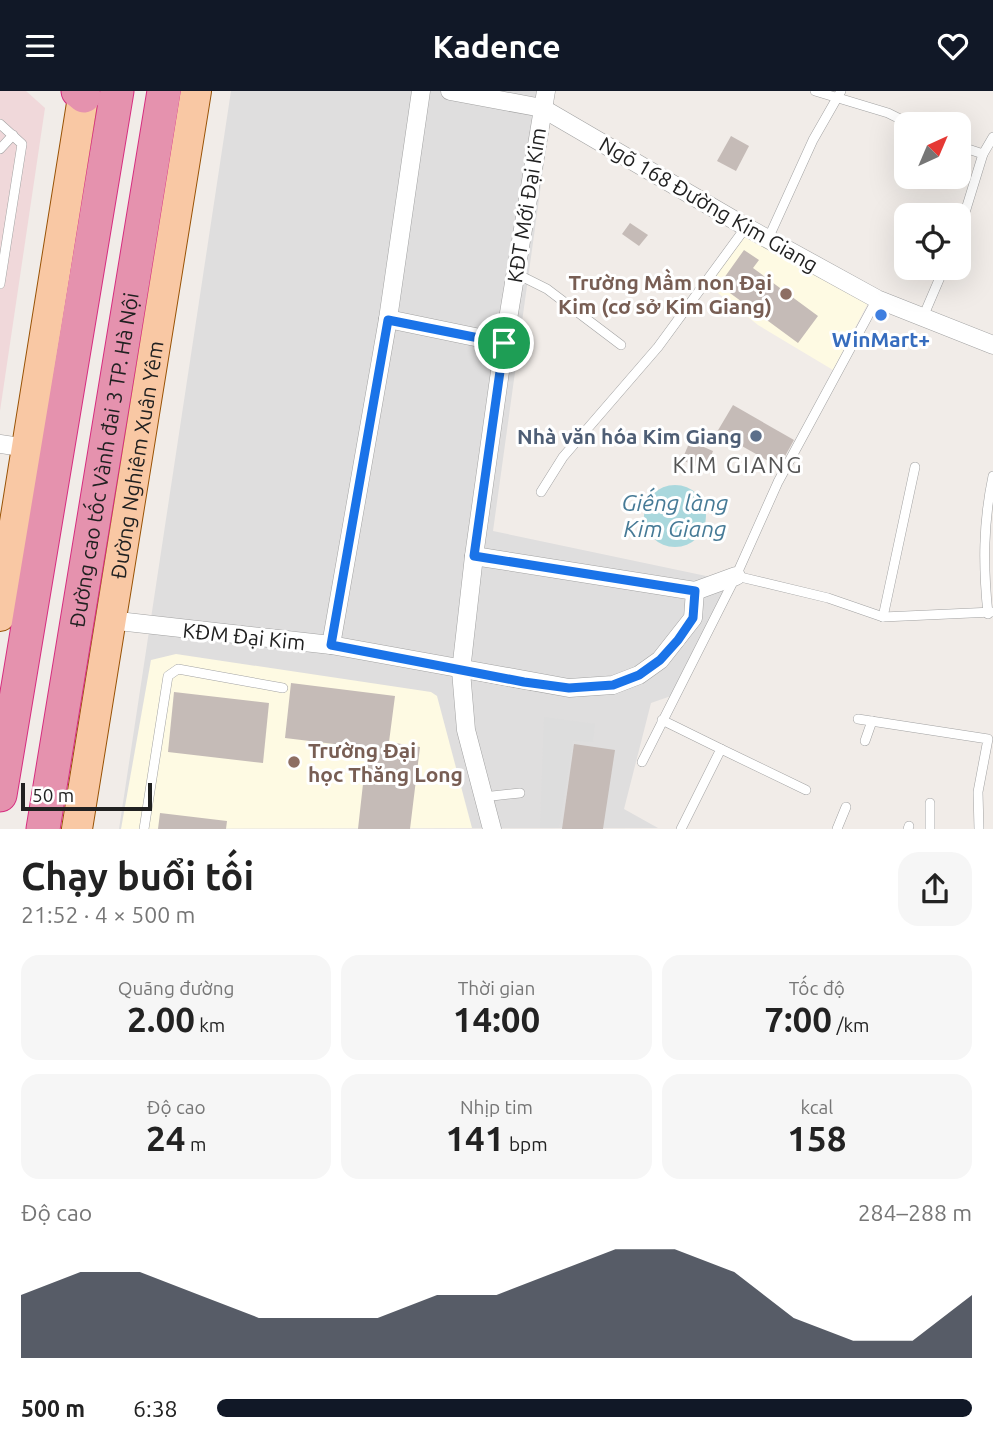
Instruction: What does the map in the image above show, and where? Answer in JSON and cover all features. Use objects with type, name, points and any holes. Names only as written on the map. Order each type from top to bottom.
[{"type":"highway","points":[[0,795],[117,91]]},
{"type":"highway","name":"Đường cao tốc Vành đai 3 TP. Hà Nội","points":[[43,828],[164,91]]},
{"type":"main road","name":"Đường Nghiêm Xuân Yêm","points":[[77,828],[196,91]]},
{"type":"main road","points":[[0,616],[13,446],[82,93]]},
{"type":"street","points":[[331,645],[388,320],[421,91]]},
{"type":"street","name":"KĐT Mới Đại Kim","points":[[450,91],[544,99],[504,343],[461,671],[466,730],[492,828]]},
{"type":"street","name":"Ngõ 168 Đường Kim Giang","points":[[544,99],[746,227],[877,299],[993,345]]},
{"type":"street","points":[[388,320],[504,343]]},
{"type":"street","points":[[474,556],[695,591],[736,576]]},
{"type":"street","points":[[461,671],[569,688],[613,685],[639,675],[660,660],[678,640],[693,618],[695,591]]},
{"type":"street","name":"KĐM Đại Kim","points":[[109,620],[331,645],[461,671]]},
{"type":"lane","points":[[815,91],[839,94],[894,116]]},
{"type":"lane","points":[[768,239],[813,140],[839,94]]},
{"type":"lane","points":[[0,124],[22,144],[0,285]]},
{"type":"lane","points":[[0,149],[13,135]]},
{"type":"lane","points":[[968,203],[983,154],[993,137]]},
{"type":"lane","points":[[971,150],[983,154]]},
{"type":"lane","points":[[541,492],[562,457],[658,347],[746,227]]},
{"type":"lane","points":[[515,273],[547,289],[621,345]]},
{"type":"lane","points":[[923,317],[939,280]]},
{"type":"lane","points":[[642,762],[736,576],[778,482],[877,299]]},
{"type":"lane","points":[[883,617],[915,467]]},
{"type":"lane","points":[[736,576],[828,598],[883,617],[991,613],[983,566],[985,514],[993,476]]},
{"type":"lane","points":[[144,828],[168,676],[178,669],[283,688]]},
{"type":"lane","points":[[858,719],[988,739],[978,792],[979,828]]},
{"type":"lane","points":[[662,720],[806,790]]},
{"type":"lane","points":[[864,741],[872,721]]},
{"type":"lane","points":[[681,828],[721,749]]},
{"type":"lane","points":[[483,797],[520,793]]},
{"type":"lane","points":[[929,828],[930,803]]},
{"type":"lane","points":[[837,828],[846,807]]},
{"type":"shaded area","points":[[0,91],[26,91],[45,108],[0,411]]},
{"type":"shaded area","points":[[231,91],[554,91],[493,531],[730,581],[671,696],[651,703],[624,809],[658,828],[119,829]]},
{"type":"shaded area","name":"Trường Mầm non Đại Kim (cơ sở Kim Giang)","points":[[748,233],[868,303],[833,370],[758,325],[708,285]]},
{"type":"shaded area","name":"Trường Đại học Thăng Long","points":[[176,654],[431,692],[437,696],[472,828],[121,829],[151,660]]},
{"type":"shaded area","points":[[544,717],[595,724],[593,742],[573,741],[559,828],[540,828]]},
{"type":"water","name":"Giếng làng Kim Giang","points":[[669,485],[681,485],[697,494],[704,504],[704,528],[697,538],[681,547],[669,547],[658,542],[649,533],[644,522],[644,510],[649,499],[658,490]]},
{"type":"building","points":[[731,136],[749,146],[736,171],[717,161]]},
{"type":"building","points":[[630,223],[648,235],[639,246],[622,234]]},
{"type":"building","points":[[744,250],[759,260],[753,268],[818,316],[798,343],[719,285]]},
{"type":"building","name":"Nhà văn hóa Kim Giang","points":[[733,405],[794,440],[779,467],[717,432]]},
{"type":"building","points":[[690,441],[713,451],[705,470],[682,460]]},
{"type":"building","points":[[291,683],[395,696],[389,742],[420,747],[410,829],[358,829],[367,748],[285,738]]},
{"type":"building","points":[[174,692],[269,703],[263,763],[168,752]]},
{"type":"building","points":[[574,744],[615,750],[603,829],[562,829]]},
{"type":"building","points":[[160,813],[227,821],[226,829],[158,829]]},
{"type":"place","name":"Trường Mầm non Đại Kim (cơ sở Kim Giang)","points":[[786,294]]},
{"type":"place","name":"WinMart+","points":[[881,315]]},
{"type":"place","name":"Nhà văn hóa Kim Giang","points":[[756,436]]},
{"type":"place","name":"Trường Đại học Thăng Long","points":[[294,762]]},
{"type":"district","name":"KIM GIANG","points":[[738,464]]},
{"type":"route","points":[[388,320],[504,343],[474,556],[695,591],[693,618],[678,640],[660,660],[639,675],[613,685],[569,688],[524,682],[331,645],[388,320]]}]
